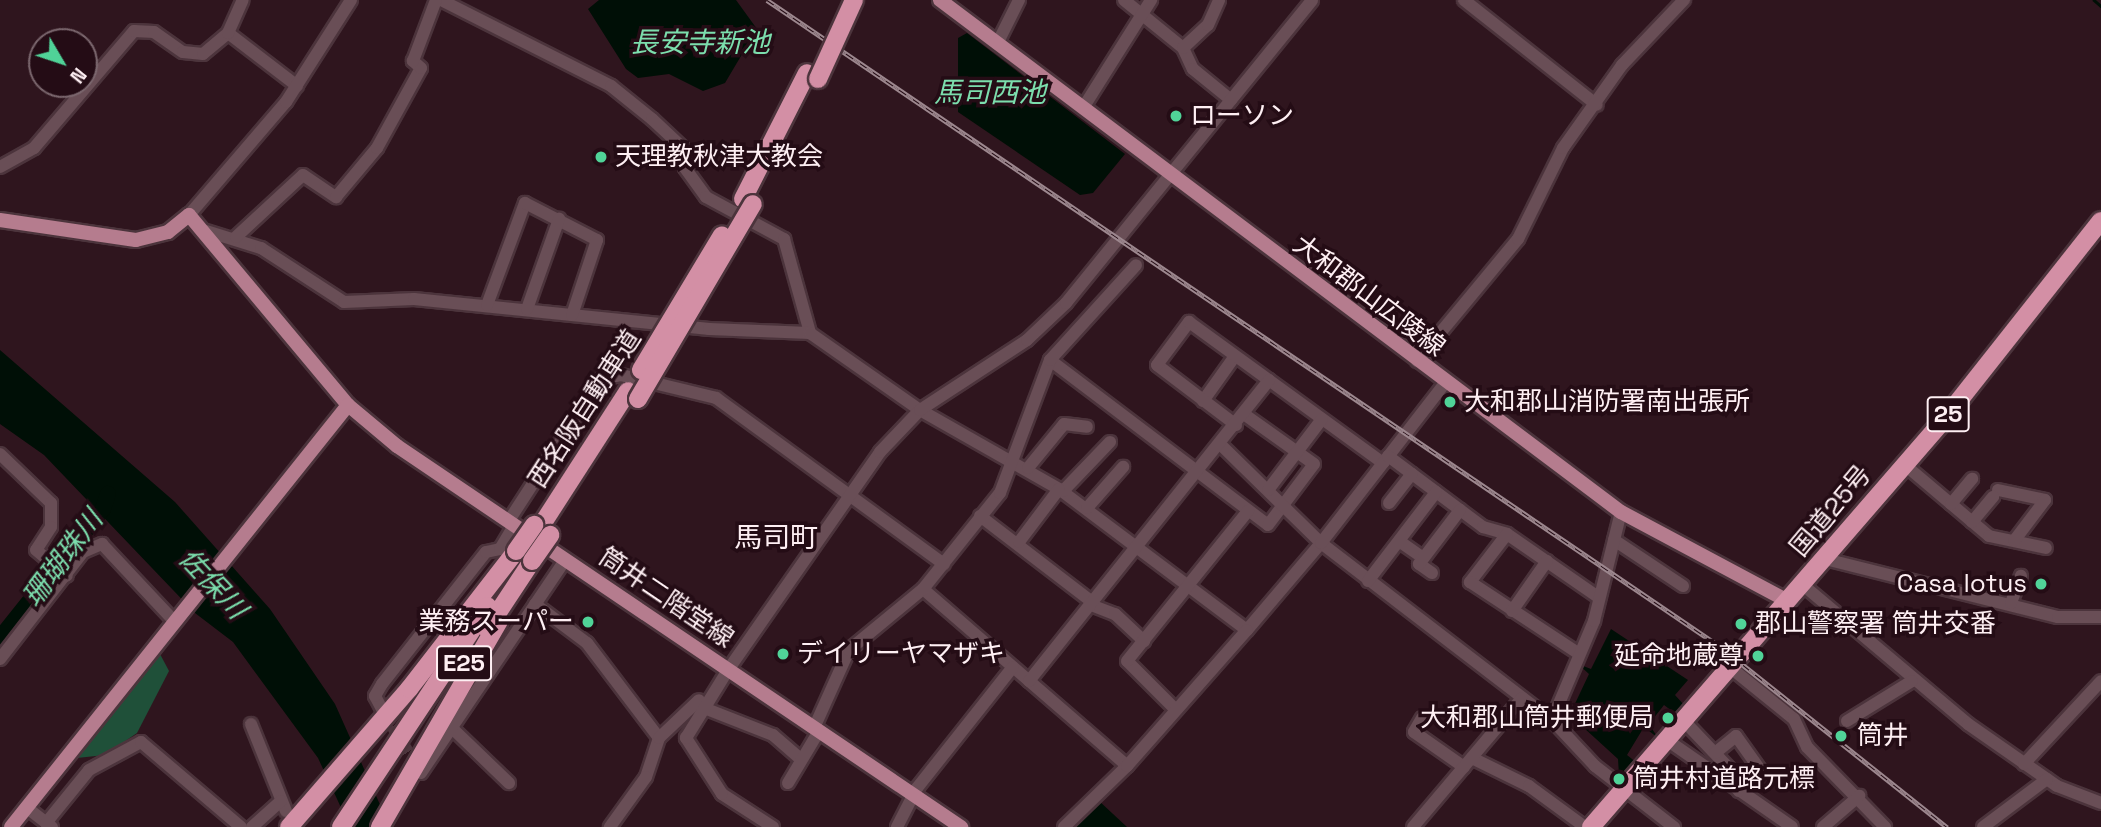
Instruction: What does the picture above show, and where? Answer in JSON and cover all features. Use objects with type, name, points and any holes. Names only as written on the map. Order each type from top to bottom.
[{"type":"highway","name":"西名阪自動車道","points":[[813,76],[841,0]]},
{"type":"highway","name":"西名阪自動車道","points":[[541,530],[633,395],[748,201],[854,0]]},
{"type":"highway","name":"国道25号","points":[[1591,827],[1905,465],[2101,221]]},
{"type":"highway","name":"西名阪自動車道","points":[[341,827],[392,760],[526,557],[607,425],[633,395]]},
{"type":"highway","points":[[284,817],[308,805],[526,557]]},
{"type":"highway","points":[[380,827],[414,778],[526,557]]},
{"type":"highway","name":"西名阪自動車道","points":[[355,827],[392,760]]},
{"type":"main road","name":"大和郡山広陵線","points":[[940,0],[1083,108],[1167,177],[1620,512],[1788,601]]},
{"type":"main road","points":[[0,220],[136,240],[168,232],[189,215]]},
{"type":"main road","name":"筒井二階堂線","points":[[189,215],[206,231],[348,405],[511,524],[961,827]]},
{"type":"main road","points":[[11,827],[348,405]]},
{"type":"street","points":[[0,167],[34,149],[134,31],[154,32],[195,55],[228,33],[243,0]]},
{"type":"street","points":[[189,215],[297,86],[351,0]]},
{"type":"street","points":[[236,237],[303,175],[336,197],[377,148],[421,68],[413,61],[438,0],[611,86],[652,119],[683,148],[685,168],[706,197],[784,239],[810,333]]},
{"type":"street","points":[[997,44],[1018,0]]},
{"type":"street","points":[[1124,0],[1183,48],[1193,69],[1231,100]]},
{"type":"street","points":[[1083,108],[1151,0]]},
{"type":"street","points":[[1183,48],[1208,25],[1219,0]]},
{"type":"street","points":[[1464,0],[1597,105]]},
{"type":"street","points":[[1417,361],[1518,239],[1563,148],[1597,105],[1622,65],[1684,0]]},
{"type":"street","points":[[773,827],[722,794],[686,738],[728,670],[848,494],[920,410],[1046,323],[1231,100],[1305,3]]},
{"type":"street","points":[[228,33],[297,86]]},
{"type":"street","points":[[487,304],[525,203],[597,240],[572,315]]},
{"type":"street","points":[[527,309],[559,219]]},
{"type":"street","points":[[206,231],[236,237],[344,302],[487,304],[572,315],[810,333],[920,410],[1016,460],[1061,490],[1137,545],[1187,588],[1247,629]]},
{"type":"street","points":[[788,783],[798,757],[817,730],[849,650],[923,589],[944,565],[1016,460],[1050,360],[1136,265]]},
{"type":"street","points":[[1236,425],[1157,365],[1189,322],[1322,419],[1412,474],[1460,510],[1507,534],[1598,597]]},
{"type":"street","points":[[1203,401],[1235,356]]},
{"type":"street","points":[[1050,360],[1268,525],[1314,464],[1244,414]]},
{"type":"street","points":[[383,711],[375,696],[382,684],[486,552],[500,549],[511,524],[601,379],[611,376],[716,398],[944,565]]},
{"type":"street","points":[[1029,681],[1221,445],[1269,380]]},
{"type":"street","points":[[1063,827],[1127,766],[1174,708],[1321,543],[1445,383]]},
{"type":"street","points":[[1268,490],[1322,419]]},
{"type":"street","points":[[1028,468],[1064,424],[1087,427]]},
{"type":"street","points":[[1019,542],[1061,490],[1110,442]]},
{"type":"street","points":[[1221,445],[1321,543],[1367,581],[1552,720],[1624,790],[1674,827]]},
{"type":"street","points":[[0,454],[51,503],[54,517],[39,553],[65,574]]},
{"type":"street","points":[[1905,465],[1989,536],[2046,548]]},
{"type":"street","points":[[1087,508],[1123,467]]},
{"type":"street","points":[[1389,503],[1412,474]]},
{"type":"street","points":[[1951,504],[1972,479]]},
{"type":"street","points":[[1367,581],[1436,492]]},
{"type":"street","points":[[1972,522],[1995,493],[2045,500],[2014,541]]},
{"type":"street","points":[[1432,573],[1419,564],[1460,510]]},
{"type":"street","points":[[1174,708],[1127,661],[1248,511]]},
{"type":"street","points":[[1552,720],[1579,654],[1598,597],[1620,512]]},
{"type":"street","points":[[980,516],[1019,542],[1092,604],[1115,614],[1144,641]]},
{"type":"street","points":[[1507,534],[1470,582],[1579,654]]},
{"type":"street","points":[[1614,540],[1683,586]]},
{"type":"street","points":[[1399,541],[1423,558]]},
{"type":"street","points":[[0,659],[83,552],[102,544],[177,619]]},
{"type":"street","points":[[1825,559],[2011,603],[2058,617],[2101,617]]},
{"type":"street","points":[[414,778],[453,729],[565,560]]},
{"type":"street","points":[[1512,611],[1547,561]]},
{"type":"street","points":[[2011,603],[2021,576]]},
{"type":"street","points":[[1803,585],[1912,681],[2024,764],[2047,779],[2101,803]]},
{"type":"street","points":[[923,589],[1127,766]]},
{"type":"street","points":[[534,604],[587,643],[659,738]]},
{"type":"street","points":[[897,827],[915,796],[1013,667]]},
{"type":"street","points":[[1731,668],[1794,719],[1807,747],[1859,796],[1885,827]]},
{"type":"street","points":[[610,827],[646,777],[659,738],[728,670]]},
{"type":"street","points":[[1847,721],[1912,681]]},
{"type":"street","points":[[2024,764],[2101,681]]},
{"type":"street","points":[[1413,827],[1522,698]]},
{"type":"street","points":[[704,708],[774,735],[798,757]]},
{"type":"street","points":[[1422,718],[1414,732],[1468,763],[1529,786],[1585,827]]},
{"type":"street","points":[[1684,721],[1715,753],[1742,788]]},
{"type":"street","points":[[251,724],[284,817],[252,827]]},
{"type":"street","points":[[453,729],[509,783]]},
{"type":"street","points":[[1715,753],[1736,736],[1761,771],[1742,788]]},
{"type":"street","points":[[1667,740],[1742,788],[1792,827]]},
{"type":"street","points":[[26,807],[49,825],[89,770],[141,742],[241,827]]},
{"type":"street","points":[[1983,827],[2047,779]]},
{"type":"street","points":[[1823,827],[1859,796]]},
{"type":"green space","points":[[160,654],[169,671],[137,733],[105,755],[77,758]]},
{"type":"water","name":"長安寺新池","points":[[599,0],[736,0],[757,29],[725,83],[703,91],[669,74],[638,78],[626,69],[588,9]]},
{"type":"water","name":"馬司西池","points":[[967,33],[1125,154],[1093,193],[1080,195],[958,112],[958,38]]},
{"type":"water","name":"佐保川","points":[[0,350],[175,502],[270,609],[335,704],[390,827],[350,827],[318,758],[233,642],[195,613],[44,455],[0,424]]},
{"type":"water","points":[[1611,629],[1688,680],[1675,695],[1684,705],[1676,714],[1664,705],[1649,724],[1658,738],[1644,727],[1627,755],[1637,763],[1619,775],[1618,759],[1572,717],[1558,718],[1557,713],[1572,710],[1589,674],[1578,664],[1591,669]]},
{"type":"water","points":[[1098,800],[1127,827],[1071,827]]},
{"type":"waterway","points":[[2094,0],[2101,6]]},
{"type":"waterway","name":"珊瑚珠川","points":[[0,638],[103,509],[108,494]]},
{"type":"tunnel","points":[[383,711],[419,770]]},
{"type":"railway","points":[[767,0],[1718,645],[1947,827]]},
{"type":"place","name":"ローソン","points":[[1176,116]]},
{"type":"place","name":"天理教秋津大教会","points":[[601,157]]},
{"type":"place","name":"大和郡山消防署南出張所","points":[[1450,402]]},
{"type":"place","name":"Casa lotus","points":[[2041,584]]},
{"type":"place","name":"業務スーパー","points":[[588,622]]},
{"type":"place","name":"郡山警察署 筒井交番","points":[[1741,624]]},
{"type":"place","name":"デイリーヤマザキ","points":[[783,654]]},
{"type":"place","name":"延命地蔵尊","points":[[1758,656]]},
{"type":"place","name":"大和郡山筒井郵便局","points":[[1668,718]]},
{"type":"place","name":"筒井","points":[[1841,736]]},
{"type":"place","name":"筒井村道路元標","points":[[1619,779]]},
{"type":"district","name":"馬司町","points":[[776,537]]}]
